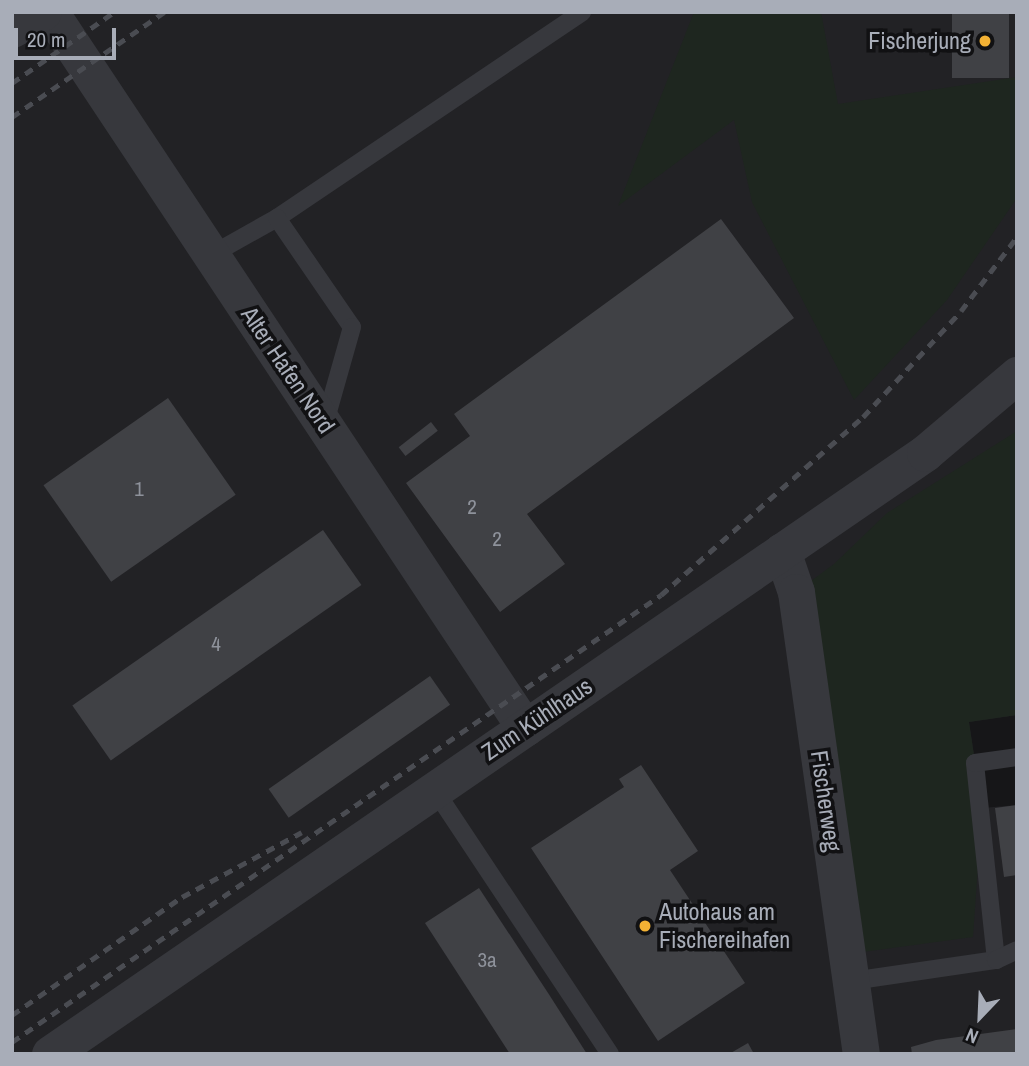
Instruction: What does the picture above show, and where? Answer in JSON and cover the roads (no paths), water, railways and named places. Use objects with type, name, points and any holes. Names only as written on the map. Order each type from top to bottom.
[{"type":"street","points":[[12,29],[43,12]]},
{"type":"street","name":"Alter Hafen Nord","points":[[50,12],[525,728]]},
{"type":"street","name":"Zum Kühlhaus","points":[[50,1054],[925,453],[1017,375]]},
{"type":"street","name":"Fischerweg","points":[[782,551],[796,592],[861,1054]]},
{"type":"lane","points":[[211,255],[277,218],[582,12]]},
{"type":"lane","points":[[277,218],[352,327],[324,426]]},
{"type":"lane","points":[[996,960],[975,763],[1017,757]]},
{"type":"lane","points":[[434,789],[610,1054]]},
{"type":"lane","points":[[852,981],[996,960],[1017,950]]},
{"type":"railway","points":[[12,83],[114,12]]},
{"type":"railway","points":[[12,117],[164,12]]},
{"type":"railway","points":[[12,1042],[661,595],[863,417],[961,311],[1017,237]]},
{"type":"railway","points":[[12,1015],[182,897],[302,832]]},
{"type":"place","name":"Fischerjung","points":[[985,41]]},
{"type":"place","name":"Autohaus am Fischereihafen","points":[[645,926]]}]
